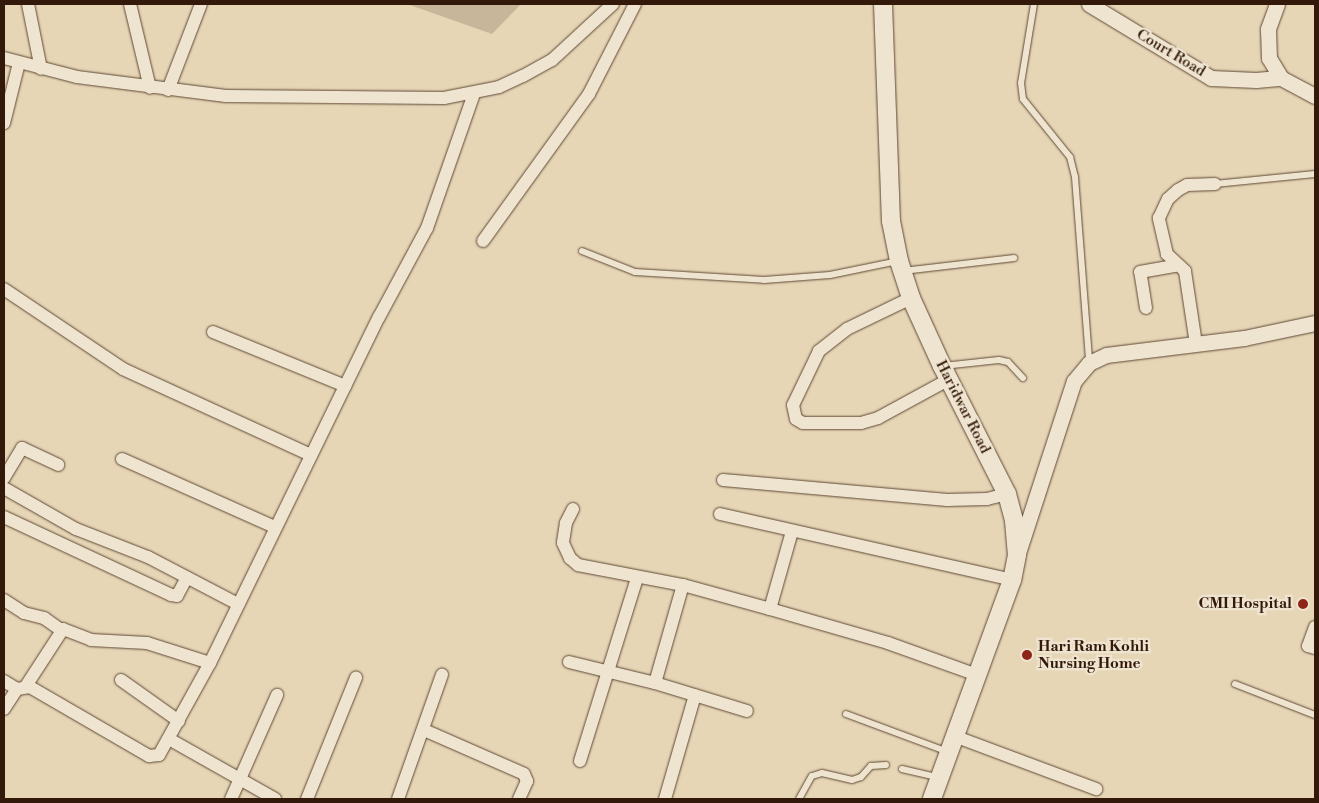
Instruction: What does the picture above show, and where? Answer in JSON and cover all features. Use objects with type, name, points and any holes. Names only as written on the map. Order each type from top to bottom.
[{"type":"main road","name":"Haridwar Road","points":[[884,4],[892,221],[900,266],[911,298],[945,373],[1007,494],[1014,521],[1017,555],[1012,580],[932,799]]},
{"type":"street","points":[[28,4],[41,69]]},
{"type":"street","points":[[130,4],[150,88]]},
{"type":"street","points":[[168,90],[201,4]]},
{"type":"street","points":[[4,58],[41,69],[150,88],[226,96],[411,100],[474,94],[498,87],[552,60],[613,4]]},
{"type":"street","points":[[483,241],[589,94],[635,4]]},
{"type":"street","name":"Court Road","points":[[1089,4],[1211,78],[1256,80],[1281,78]]},
{"type":"street","points":[[1278,4],[1268,29],[1269,58],[1281,78],[1315,96]]},
{"type":"street","points":[[4,123],[19,63]]},
{"type":"street","points":[[4,681],[21,687],[149,756],[159,755],[210,663],[275,527],[436,206],[474,94]]},
{"type":"street","points":[[1196,344],[1185,271],[1167,254],[1159,218],[1168,199],[1178,190],[1187,185],[1215,184]]},
{"type":"street","points":[[1146,308],[1140,272],[1178,265]]},
{"type":"street","points":[[4,289],[123,370],[311,455]]},
{"type":"street","points":[[911,298],[847,329],[819,351],[793,405],[796,419],[803,423],[861,423],[878,418],[945,373]]},
{"type":"street","points":[[1017,555],[1074,381],[1089,362],[1106,355],[1301,328],[1315,323]]},
{"type":"street","points":[[213,332],[345,386]]},
{"type":"street","points":[[4,478],[22,448],[58,465]]},
{"type":"street","points":[[122,459],[275,527]]},
{"type":"street","points":[[723,480],[946,500],[1007,494]]},
{"type":"street","points":[[4,488],[76,529],[148,557],[238,604]]},
{"type":"street","points":[[573,509],[566,523],[563,543],[570,558],[578,565],[593,570],[683,585],[888,643],[977,675]]},
{"type":"street","points":[[720,514],[1012,580]]},
{"type":"street","points":[[4,517],[171,595],[177,596],[187,577]]},
{"type":"street","points":[[770,609],[792,531]]},
{"type":"street","points":[[580,761],[637,578]]},
{"type":"street","points":[[655,683],[683,585]]},
{"type":"street","points":[[4,600],[24,613],[44,618],[61,630],[67,629],[91,640],[148,643],[210,663]]},
{"type":"street","points":[[1315,627],[1308,646],[1315,648]]},
{"type":"street","points":[[4,709],[61,630]]},
{"type":"street","points":[[569,662],[655,683],[747,711]]},
{"type":"street","points":[[398,799],[442,675]]},
{"type":"street","points":[[307,799],[356,678]]},
{"type":"street","points":[[120,680],[179,721]]},
{"type":"street","points":[[231,799],[277,695]]},
{"type":"street","points":[[665,799],[695,695]]},
{"type":"street","points":[[424,730],[524,774],[527,781],[519,799]]},
{"type":"street","points":[[169,740],[275,799]]},
{"type":"street","points":[[952,744],[1096,789]]},
{"type":"lane","points":[[1034,4],[1021,83],[1023,99],[1070,157],[1075,177],[1089,362]]},
{"type":"lane","points":[[1215,184],[1315,174]]},
{"type":"lane","points":[[582,251],[635,272],[764,280],[830,275],[900,266],[1014,258]]},
{"type":"lane","points":[[945,373],[998,360],[1008,362],[1023,378]]},
{"type":"lane","points":[[1235,684],[1315,715]]},
{"type":"lane","points":[[846,714],[952,744]]},
{"type":"lane","points":[[799,799],[812,776],[822,773],[852,780],[861,777],[871,766],[886,765]]},
{"type":"lane","points":[[902,769],[940,777]]},
{"type":"shaded area","points":[[407,4],[521,4],[492,34]]},
{"type":"place","name":"CMI Hospital","points":[[1303,604]]},
{"type":"place","name":"Hari Ram Kohli Nursing Home","points":[[1027,655]]}]
